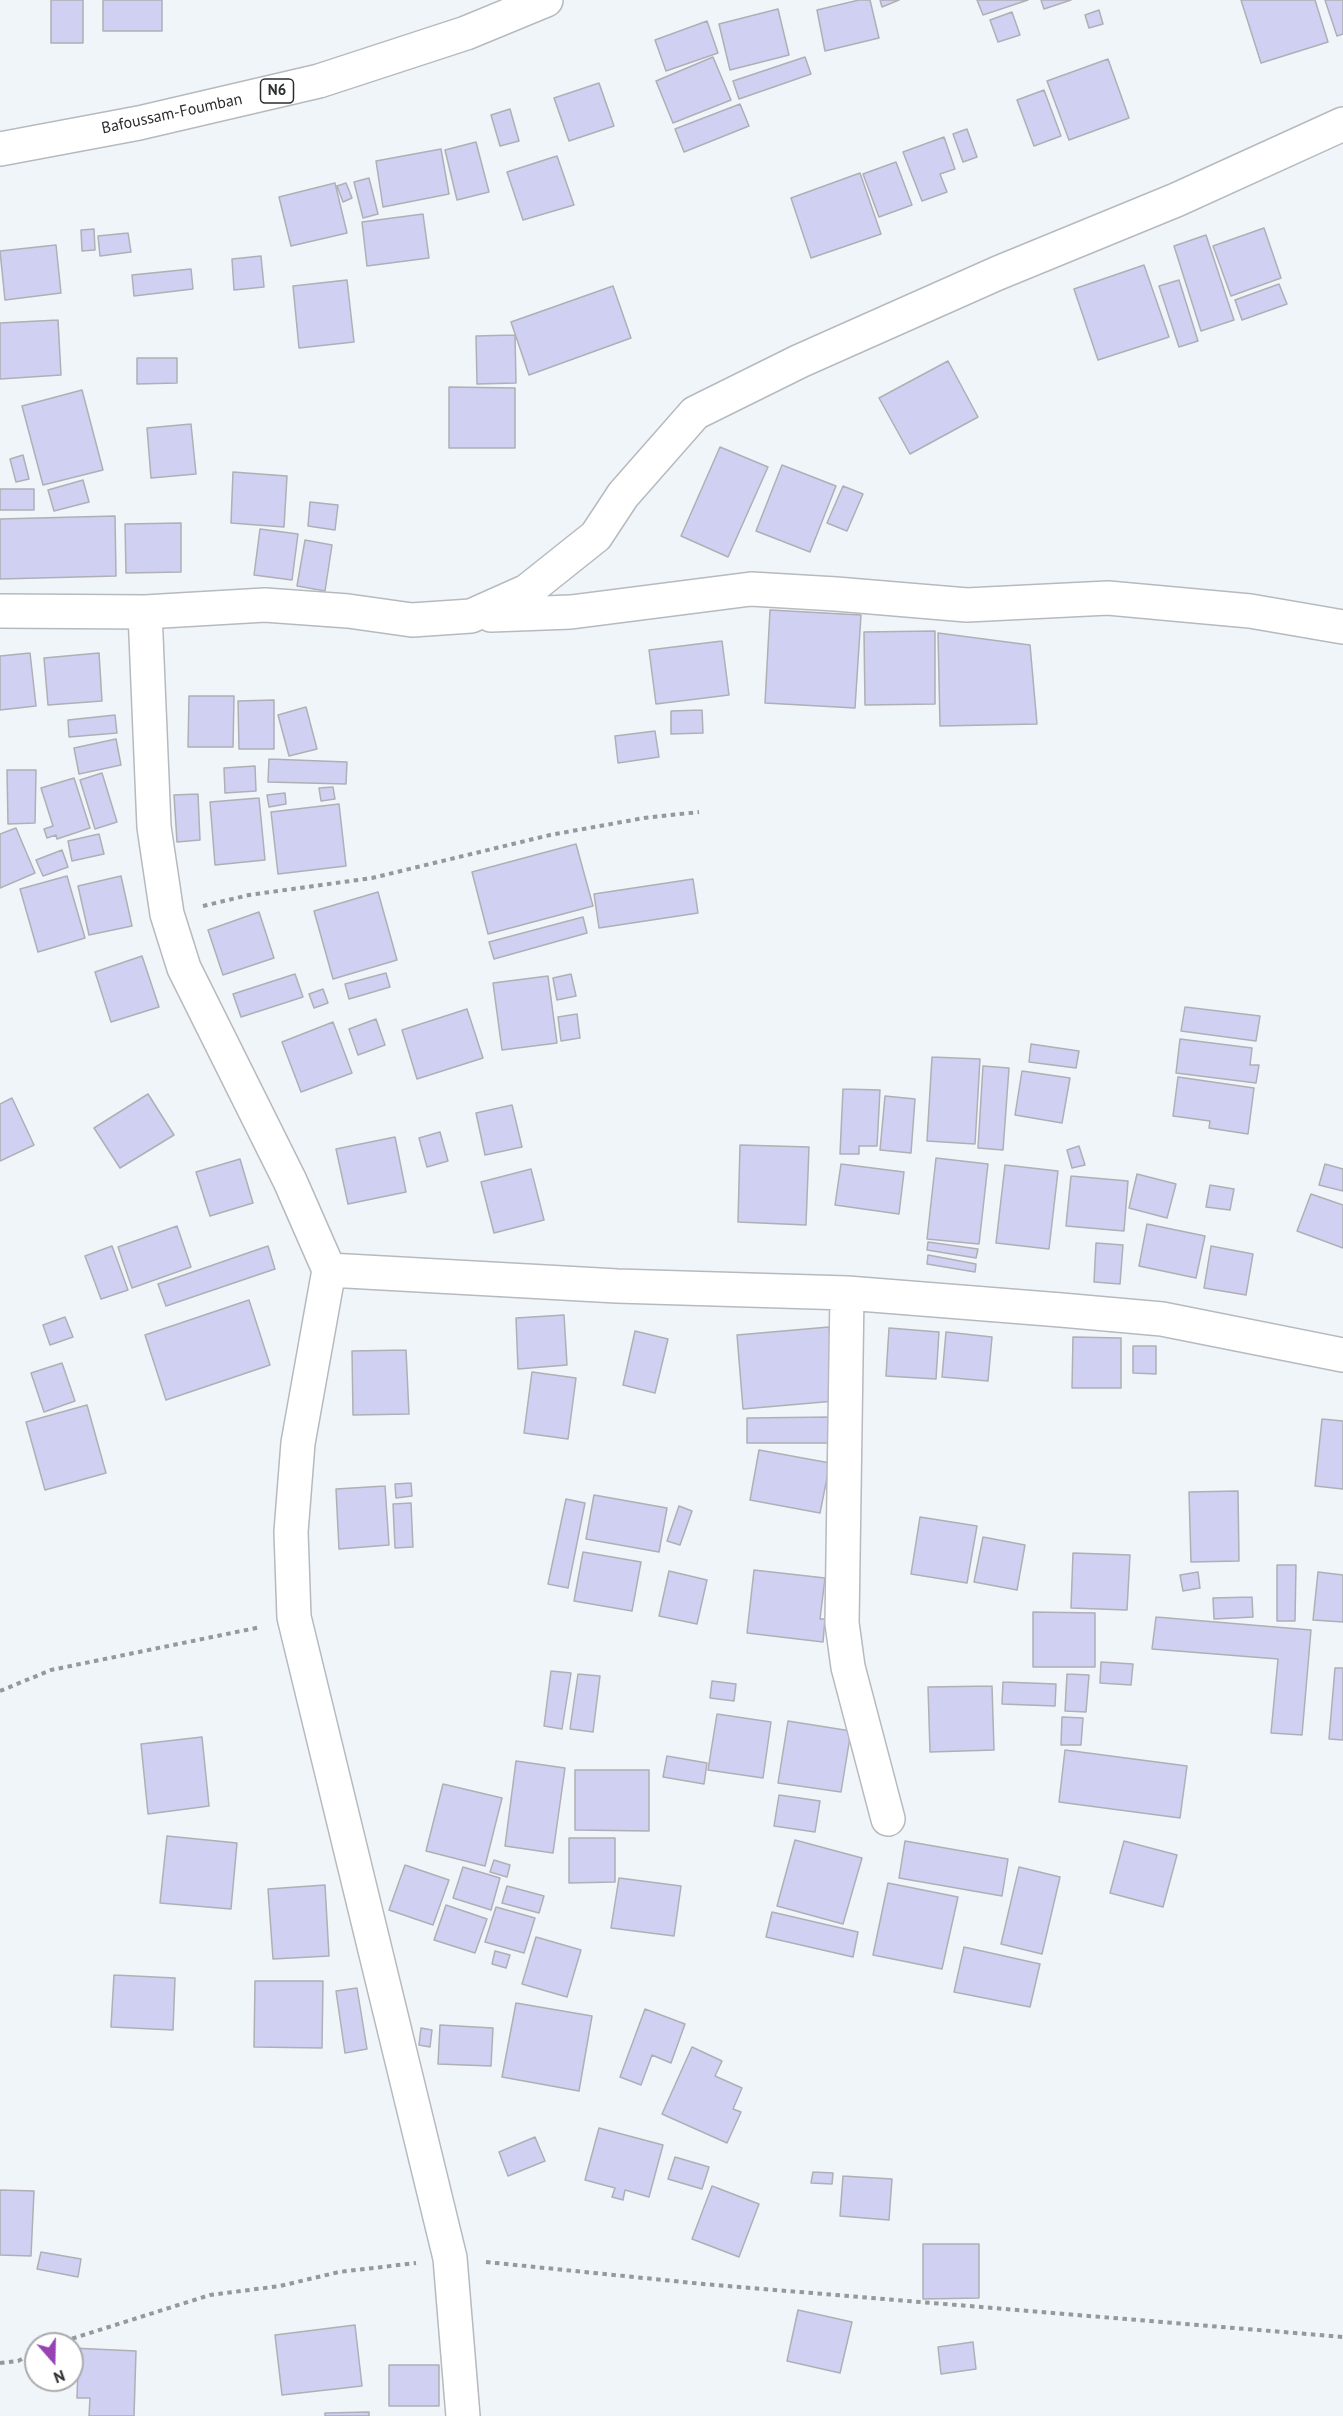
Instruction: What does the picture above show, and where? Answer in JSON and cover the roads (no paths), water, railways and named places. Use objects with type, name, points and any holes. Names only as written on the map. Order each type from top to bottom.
[{"type":"main road","name":"Bafoussam-Foumban","points":[[0,149],[139,123],[319,81],[466,33],[546,0]]},
{"type":"main road","points":[[471,616],[527,591],[596,536],[623,495],[695,413],[820,352],[998,273],[1176,200],[1343,124]]},
{"type":"main road","points":[[0,611],[145,612],[265,605],[348,611],[412,620],[572,612],[751,589],[967,605],[1108,598],[1250,611],[1343,627]]},
{"type":"main road","points":[[145,612],[154,827],[167,914],[184,968],[285,1170],[329,1270],[298,1443],[291,1532],[294,1617],[450,2259],[463,2416]]},
{"type":"main road","points":[[329,1270],[617,1286],[847,1293],[1162,1319],[1343,1355]]},
{"type":"main road","points":[[847,1293],[842,1623],[848,1667],[888,1819]]}]
